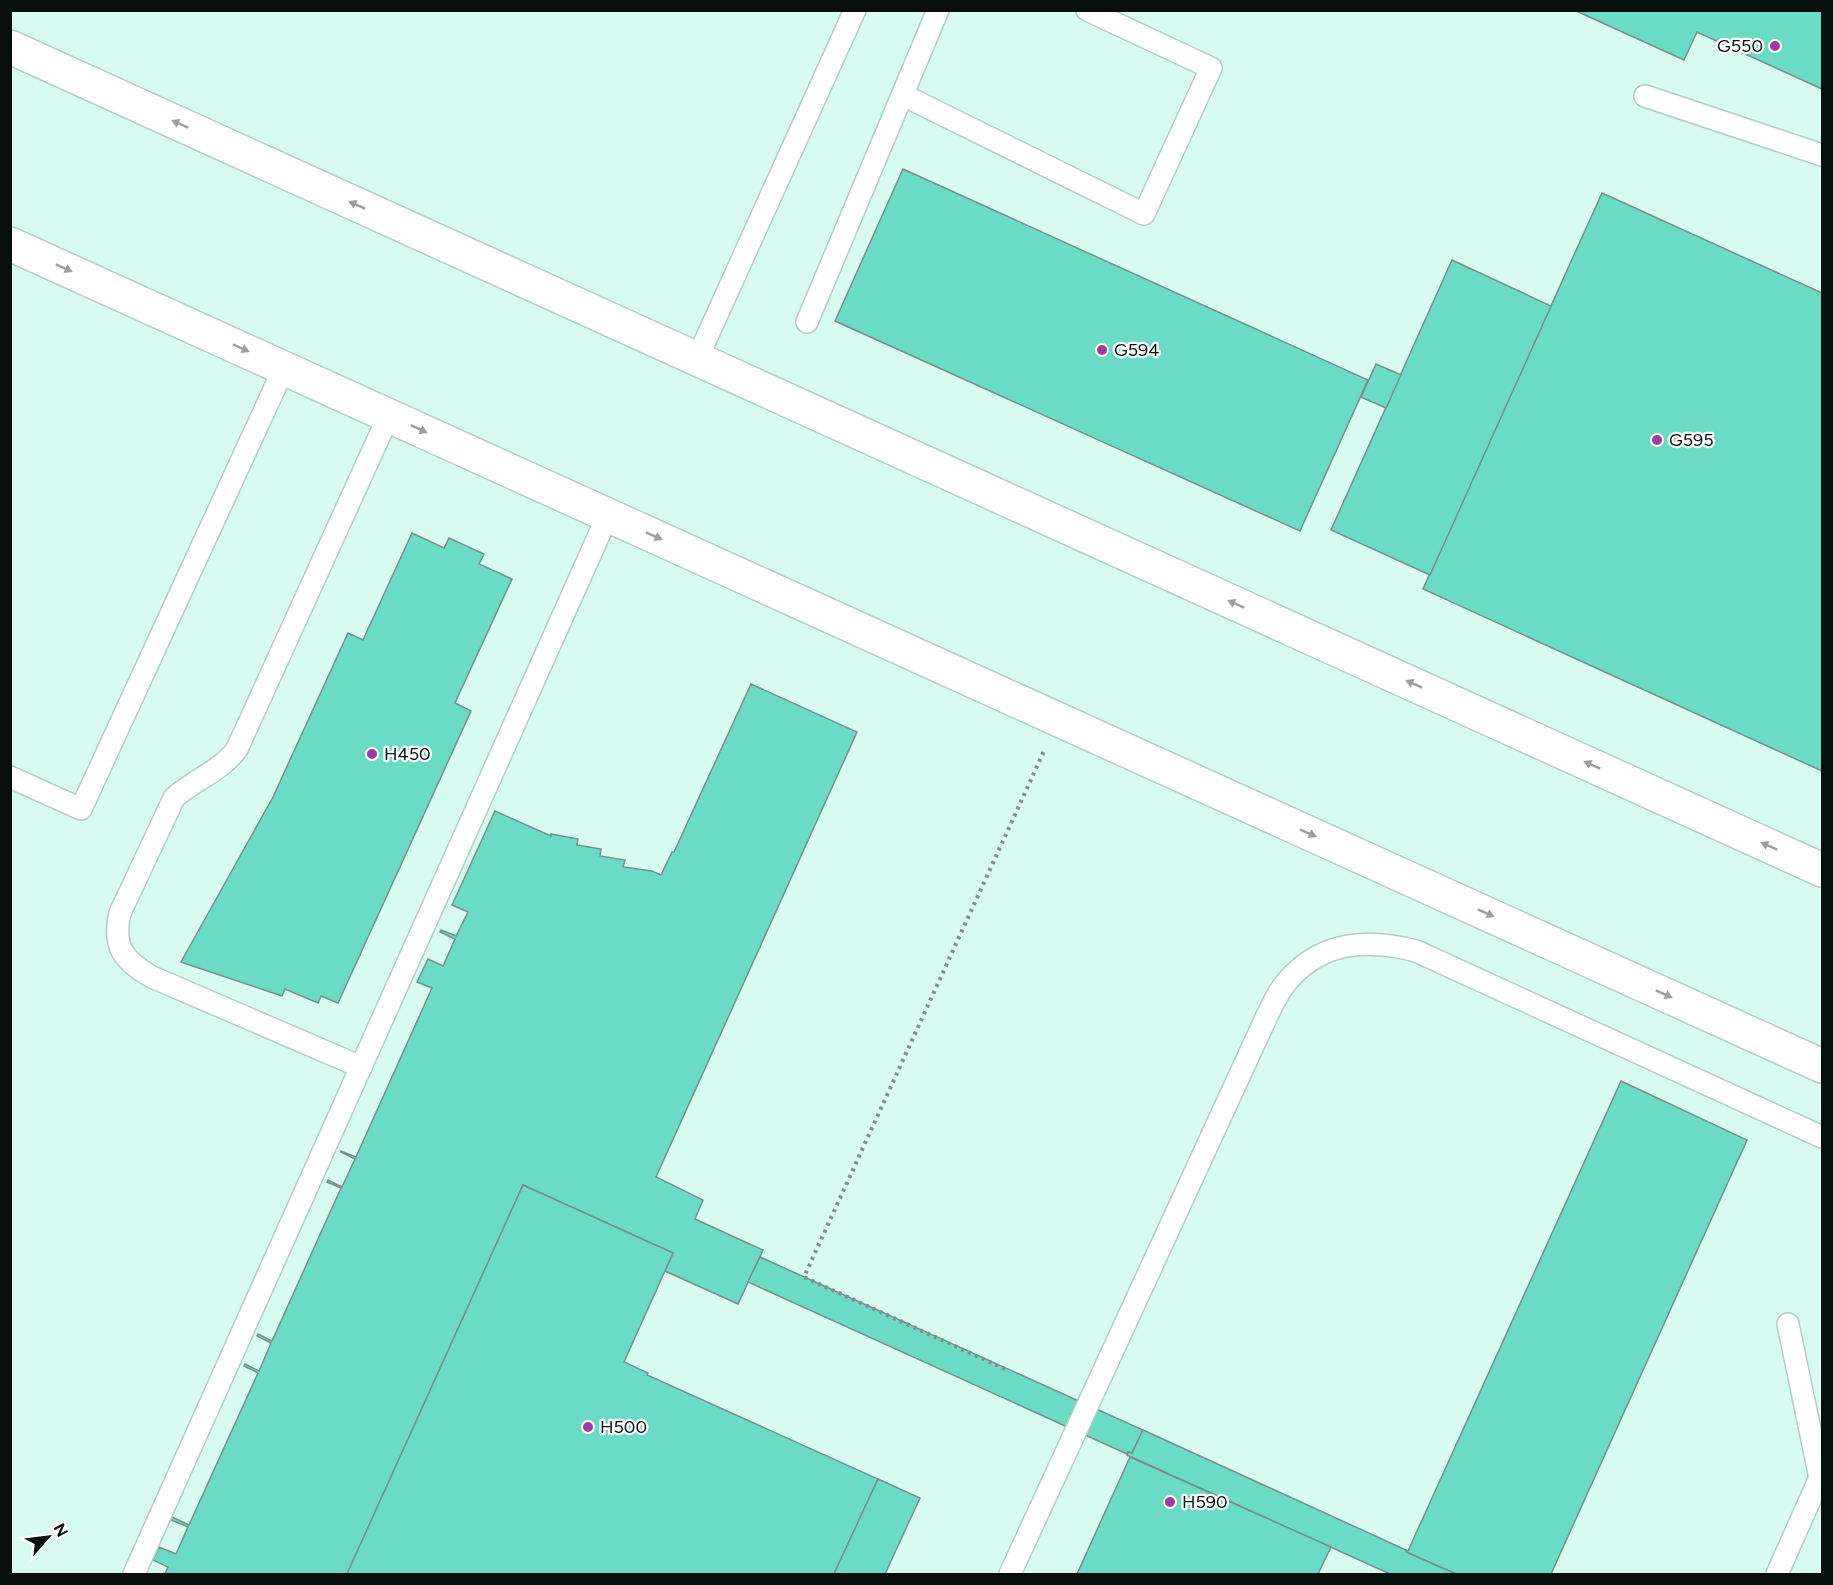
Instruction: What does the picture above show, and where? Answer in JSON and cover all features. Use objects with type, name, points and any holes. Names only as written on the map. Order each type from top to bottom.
[{"type":"street","points":[[10,47],[1822,870]]},
{"type":"street","points":[[10,244],[1822,1066]]},
{"type":"lane","points":[[697,359],[855,10]]},
{"type":"lane","points":[[807,322],[938,10]]},
{"type":"lane","points":[[903,95],[1144,214],[1211,68],[1087,10]]},
{"type":"lane","points":[[1645,96],[1822,155]]},
{"type":"lane","points":[[10,777],[81,809],[284,368]]},
{"type":"lane","points":[[361,1067],[152,977],[134,966],[123,954],[117,941],[117,927],[120,913],[174,798],[186,787],[218,769],[230,759],[237,749],[389,415]]},
{"type":"lane","points":[[134,1575],[608,515]]},
{"type":"lane","points":[[1010,1575],[1266,1018],[1289,978],[1318,956],[1342,946],[1365,944],[1393,945],[1416,951],[1822,1137]]},
{"type":"lane","points":[[1777,1575],[1821,1475],[1788,1324]]},
{"type":"path","points":[[1005,1369],[804,1277],[1058,720]]},
{"type":"shaded area","points":[[11,11],[1822,11],[1822,1574],[11,1574]]},
{"type":"building","name":"G550","points":[[1574,10],[1822,10],[1822,89],[1697,32],[1684,60]]},
{"type":"building","name":"G594","points":[[903,169],[1368,380],[1300,531],[835,321]]},
{"type":"building","name":"G595","points":[[1602,193],[1822,293],[1822,771],[1423,589]]},
{"type":"building","points":[[1452,260],[1551,306],[1430,575],[1331,530]]},
{"type":"building","points":[[1376,364],[1401,375],[1386,408],[1361,397]]},
{"type":"building","name":"H450","points":[[412,533],[444,548],[449,538],[484,554],[479,564],[512,579],[455,703],[471,711],[338,1003],[321,996],[318,1003],[285,989],[282,996],[181,962],[273,797],[348,633],[363,640]]},
{"type":"building","points":[[751,684],[857,732],[656,1177],[703,1200],[695,1219],[763,1250],[738,1304],[665,1271],[673,1253],[523,1185],[347,1574],[165,1574],[168,1567],[153,1560],[159,1547],[176,1554],[188,1527],[171,1520],[172,1517],[189,1525],[258,1373],[244,1366],[245,1364],[259,1371],[271,1343],[257,1336],[258,1334],[272,1341],[341,1188],[327,1182],[328,1180],[342,1187],[355,1159],[341,1151],[356,1157],[432,988],[417,982],[428,959],[443,966],[455,939],[440,932],[441,930],[456,936],[468,912],[452,905],[495,811],[551,836],[551,834],[578,839],[577,845],[601,849],[600,856],[625,860],[623,867],[652,871],[661,875],[674,852]]},
{"type":"building","points":[[1621,1081],[1747,1140],[1551,1574],[1456,1574],[1406,1552],[1406,1550],[1408,1551]]},
{"type":"building","name":"H500","points":[[523,1185],[673,1253],[624,1362],[648,1373],[647,1375],[878,1479],[834,1574],[347,1574]]},
{"type":"building","points":[[760,1257],[1143,1430],[1132,1453],[1127,1454],[748,1282]]},
{"type":"building","points":[[1143,1430],[1456,1574],[1390,1574],[1127,1455],[1128,1452],[1132,1453]]},
{"type":"building","name":"H590","points":[[1130,1457],[1331,1547],[1318,1574],[1077,1574]]},
{"type":"building","points":[[878,1479],[920,1498],[885,1574],[834,1574]]},
{"type":"place","name":"G550","points":[[1775,46]]},
{"type":"place","name":"G594","points":[[1102,350]]},
{"type":"place","name":"G595","points":[[1657,440]]},
{"type":"place","name":"H450","points":[[372,754]]},
{"type":"place","name":"H500","points":[[588,1427]]},
{"type":"place","name":"H590","points":[[1170,1502]]}]
